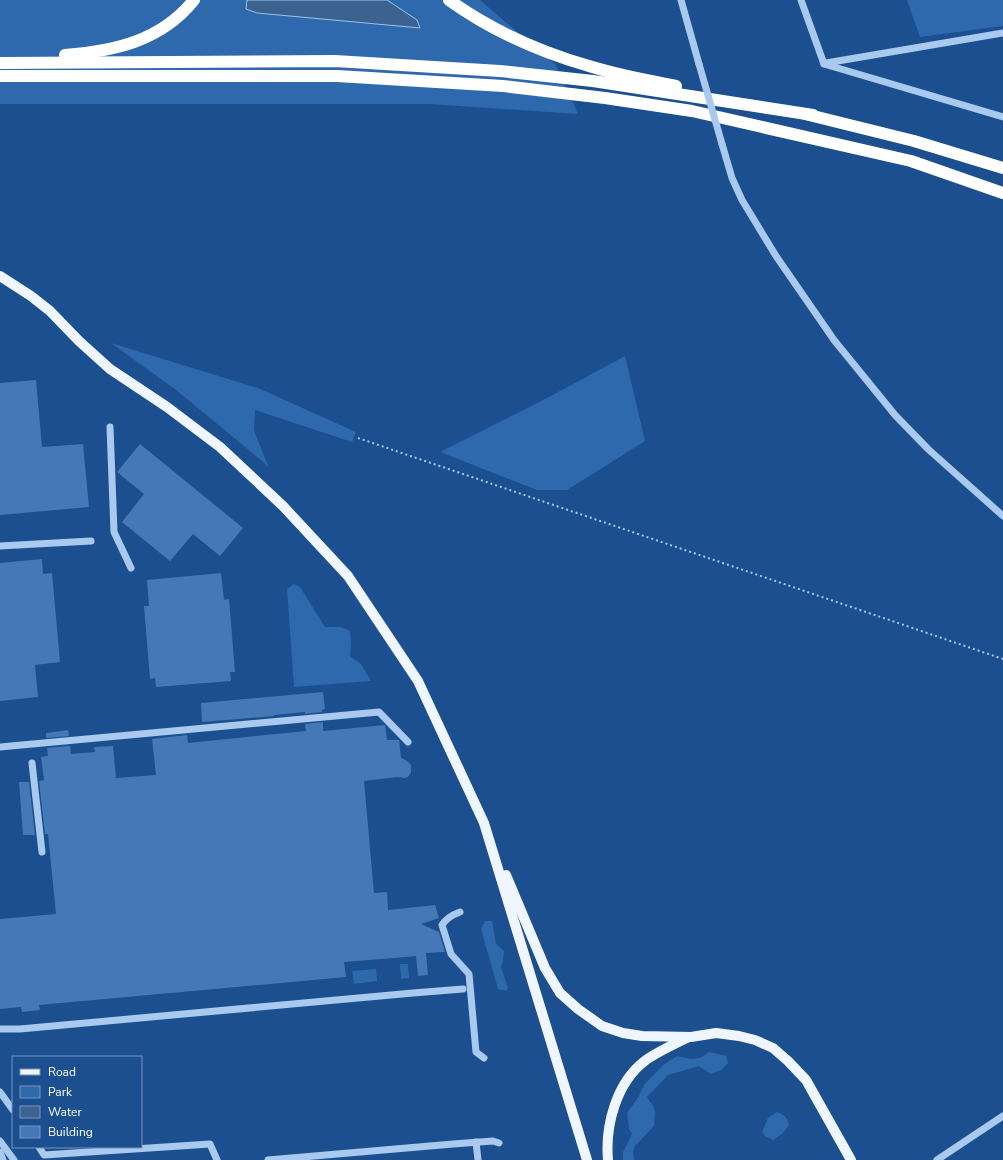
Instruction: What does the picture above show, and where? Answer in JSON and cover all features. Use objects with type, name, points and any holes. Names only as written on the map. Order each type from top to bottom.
[{"type":"highway","points":[[0,57],[70,55],[123,47],[157,32],[174,21],[194,0]]},
{"type":"highway","points":[[449,0],[462,10],[496,30],[533,46],[589,66],[813,115],[914,141],[1003,168]]},
{"type":"highway","points":[[0,63],[335,61],[500,71],[593,81],[813,115]]},
{"type":"highway","points":[[0,76],[337,76],[503,86],[606,98],[692,111],[911,161],[1003,193]]},
{"type":"highway","points":[[0,81],[97,76]]},
{"type":"main road","points":[[0,276],[31,296],[50,311],[83,346],[110,369],[167,407],[220,447],[283,506],[348,576],[418,681],[484,823],[545,968],[560,993],[578,1009],[602,1026],[623,1033],[642,1036],[691,1036],[716,1033],[755,1040],[773,1048],[806,1080],[850,1159]]},
{"type":"main road","points":[[0,283],[15,287]]},
{"type":"main road","points":[[484,823],[587,1160]]},
{"type":"main road","points":[[608,1160],[607,1152],[609,1131],[613,1110],[619,1094],[629,1077],[645,1061],[666,1048],[691,1036]]},
{"type":"street","points":[[681,0],[732,178],[742,200],[776,256],[834,340],[895,415],[960,479],[1003,516]]},
{"type":"street","points":[[801,0],[824,64]]},
{"type":"street","points":[[824,64],[1003,34]]},
{"type":"street","points":[[824,64],[1003,117]]},
{"type":"street","points":[[110,428],[114,532],[131,568]]},
{"type":"street","points":[[0,546],[91,541]]},
{"type":"street","points":[[0,747],[379,712],[408,742]]},
{"type":"street","points":[[32,763],[42,852]]},
{"type":"street","points":[[460,912],[451,916],[442,925],[451,954],[469,974],[476,1052],[484,1058]]},
{"type":"street","points":[[0,1030],[20,1030],[463,989]]},
{"type":"street","points":[[0,1035],[10,1029]]},
{"type":"street","points":[[0,1090],[12,1108]]},
{"type":"street","points":[[937,1160],[1003,1116]]},
{"type":"street","points":[[0,1141],[14,1160]]},
{"type":"street","points":[[268,1160],[476,1142],[499,1142]]},
{"type":"street","points":[[476,1142],[478,1160]]},
{"type":"street","points":[[40,1148],[44,1155],[210,1144],[218,1160]]},
{"type":"street","points":[[0,1152],[3,1160]]},
{"type":"path","points":[[358,438],[1003,659]]},
{"type":"green space","points":[[0,0],[480,0],[556,65],[578,114],[429,104],[0,104]]},
{"type":"green space","points":[[907,0],[1003,0],[1003,26],[920,37]]},
{"type":"green space","points":[[111,343],[258,388],[356,432],[352,442],[255,410],[254,430],[268,466],[176,390]]},
{"type":"green space","points":[[625,356],[645,441],[567,490],[537,490],[440,452],[549,397]]},
{"type":"green space","points":[[294,584],[300,587],[325,627],[341,627],[350,631],[350,656],[361,664],[371,681],[294,687],[287,589]]},
{"type":"green space","points":[[485,921],[492,921],[496,944],[504,951],[501,967],[508,988],[506,991],[498,989],[481,929]]},
{"type":"green space","points":[[400,964],[408,964],[409,978],[401,979]]},
{"type":"green space","points":[[376,969],[377,981],[354,984],[352,971]]},
{"type":"green space","points":[[709,1052],[726,1056],[728,1063],[721,1070],[711,1074],[699,1066],[668,1075],[647,1097],[655,1112],[654,1126],[635,1146],[633,1152],[634,1160],[623,1160],[623,1152],[632,1134],[629,1129],[627,1113],[639,1096],[644,1085],[663,1065],[677,1056],[694,1059]]},
{"type":"green space","points":[[777,1112],[785,1116],[789,1125],[782,1134],[773,1140],[765,1136],[762,1132],[768,1118]]},
{"type":"water","points":[[247,0],[387,0],[417,20],[420,28],[257,13],[246,9]]},
{"type":"building","points":[[36,380],[42,447],[83,444],[89,507],[0,515],[0,383]]},
{"type":"building","points":[[140,444],[243,528],[220,556],[193,534],[170,561],[122,522],[144,494],[117,472]]},
{"type":"building","points":[[42,559],[43,574],[52,573],[60,662],[35,665],[38,697],[0,701],[0,563]]},
{"type":"building","points":[[221,573],[224,600],[229,599],[235,672],[230,672],[231,681],[156,687],[155,678],[150,679],[144,606],[149,606],[147,580]]},
{"type":"building","points":[[323,692],[325,709],[322,710],[322,712],[305,714],[305,712],[202,722],[201,703]]},
{"type":"building","points":[[323,722],[323,731],[385,725],[387,740],[399,740],[401,758],[411,765],[411,772],[408,777],[364,781],[374,893],[387,892],[388,910],[435,905],[439,918],[421,924],[439,932],[445,952],[426,953],[428,975],[418,976],[416,956],[344,962],[346,977],[39,1005],[40,1010],[22,1012],[21,1007],[0,1009],[0,919],[56,914],[48,834],[45,834],[39,781],[44,780],[41,757],[48,756],[47,748],[70,746],[71,754],[95,752],[94,747],[113,746],[116,778],[156,775],[152,739],[187,735],[188,743],[306,731],[305,724]]},
{"type":"building","points":[[68,730],[69,736],[46,738],[46,733]]},
{"type":"building","points":[[19,782],[29,782],[35,835],[23,835]]}]
